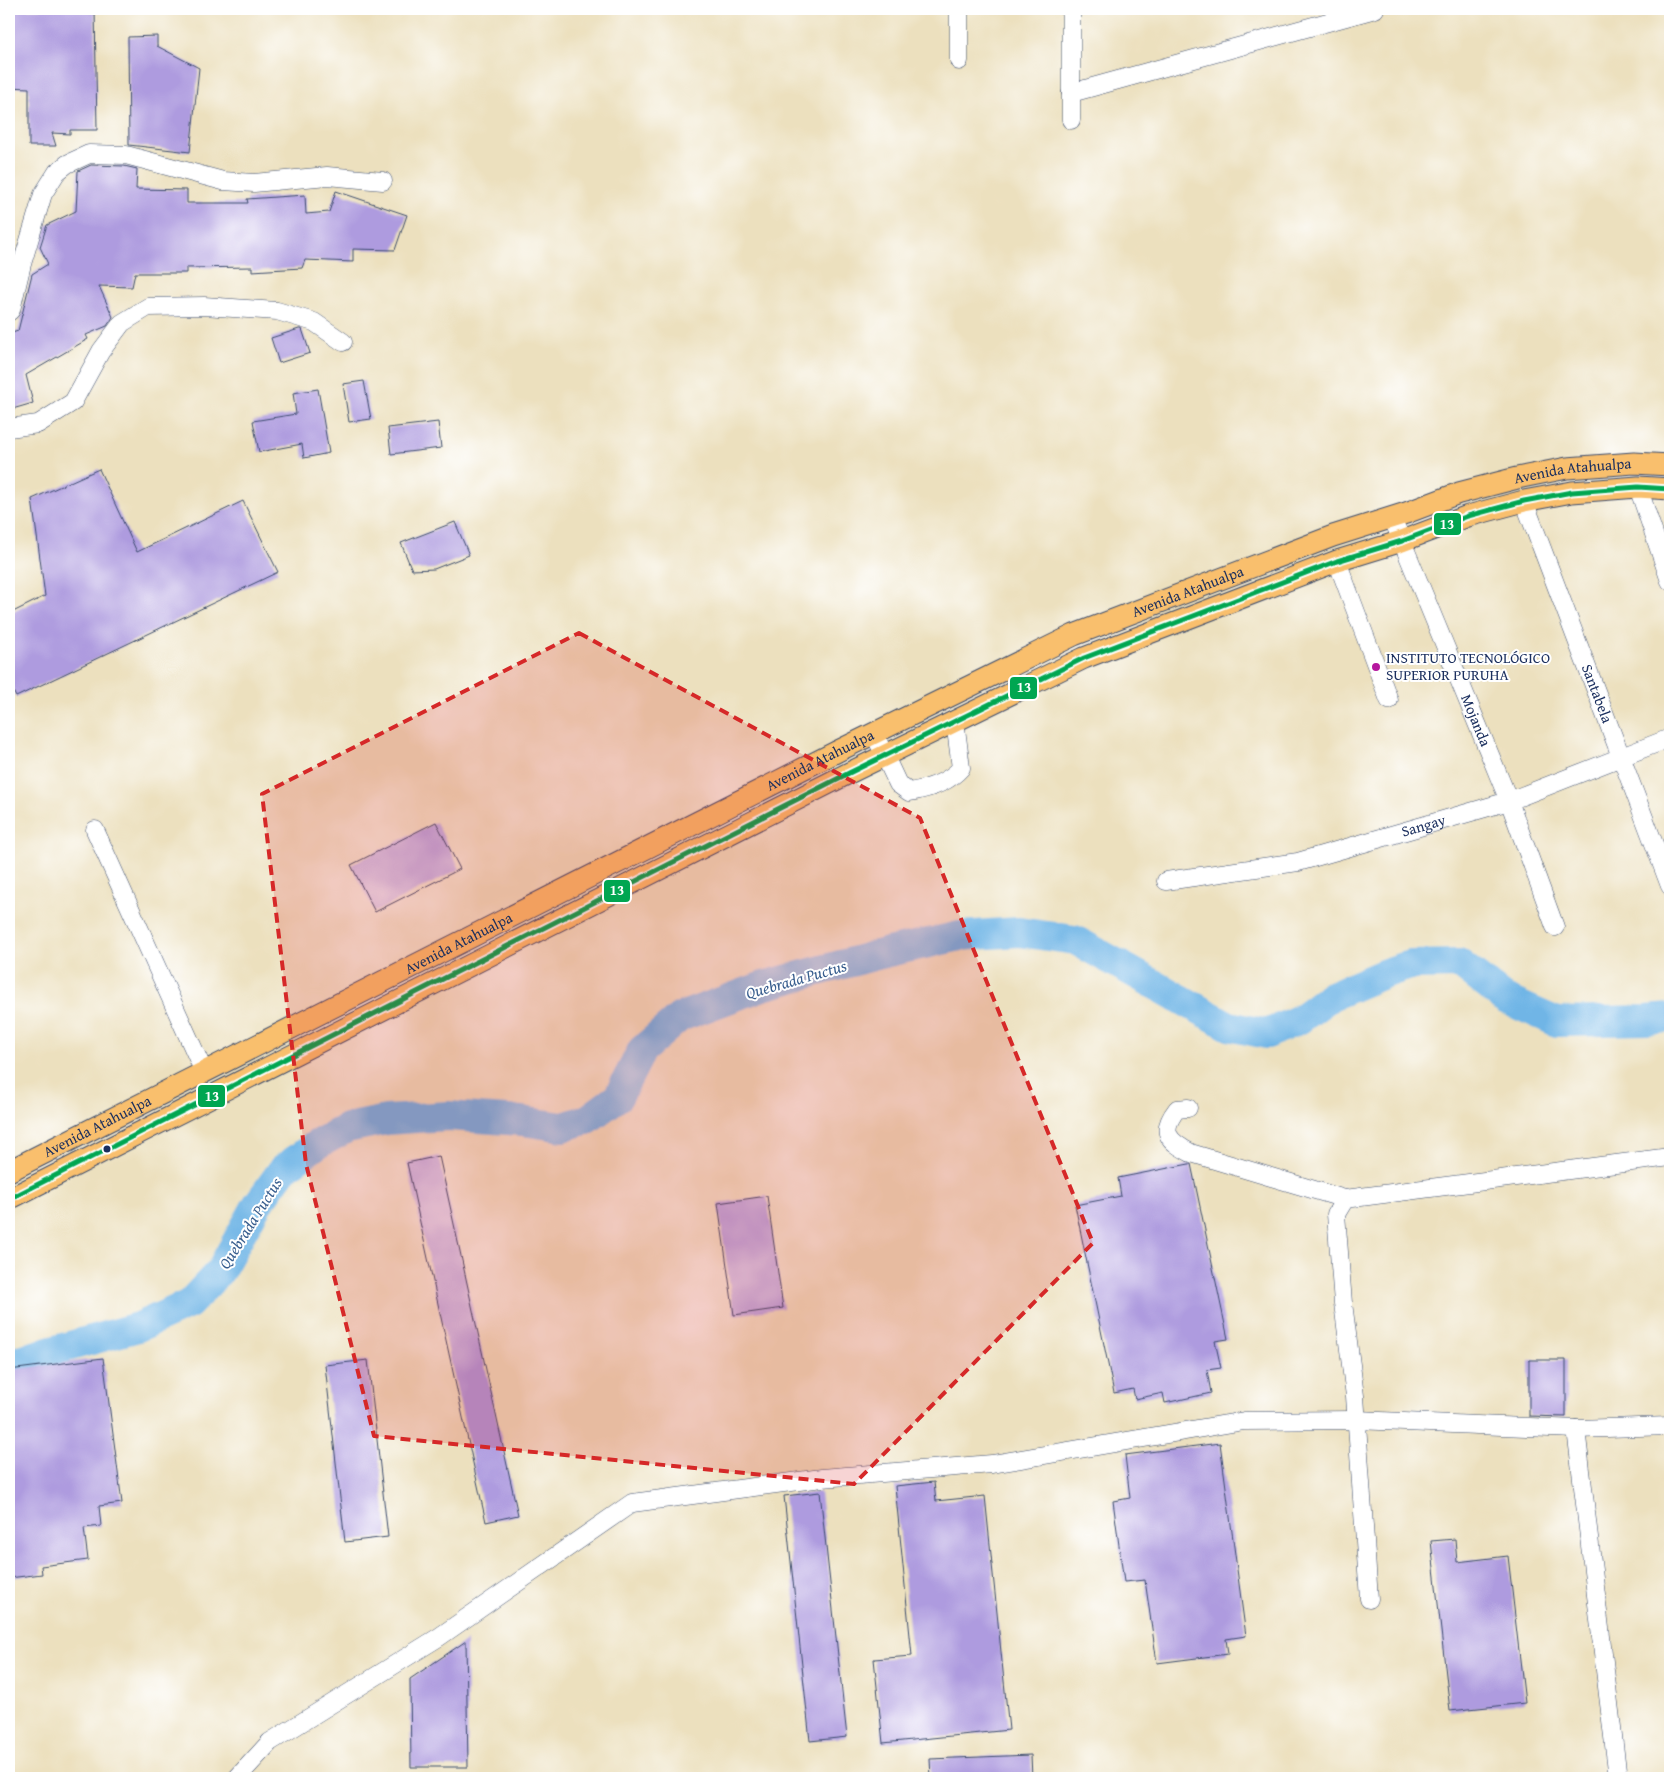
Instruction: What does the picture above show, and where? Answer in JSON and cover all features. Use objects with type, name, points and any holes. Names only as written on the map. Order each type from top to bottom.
[{"type":"main road","name":"Avenida Atahualpa","points":[[9,1171],[718,812],[1074,635],[1333,536],[1459,493],[1517,478],[1567,468],[1634,463],[1670,465]]},
{"type":"main road","name":"Avenida Atahualpa","points":[[9,1199],[523,938],[1084,658],[1337,561],[1402,541],[1468,516],[1524,501],[1572,492],[1638,487],[1670,489]]},
{"type":"main road","points":[[1166,600],[1175,623]]},
{"type":"main road","points":[[958,692],[962,718]]},
{"type":"main road","points":[[718,812],[730,834]]},
{"type":"main road","points":[[512,916],[523,938]]},
{"type":"main road","points":[[106,1122],[117,1144]]},
{"type":"street","points":[[959,9],[960,62]]},
{"type":"street","points":[[1071,9],[1071,120]]},
{"type":"street","points":[[1071,93],[1375,9]]},
{"type":"street","points":[[9,312],[44,194],[57,172],[67,164],[89,154],[126,155],[223,181],[254,183],[328,176],[383,181]]},
{"type":"street","points":[[9,428],[38,424],[73,402],[101,351],[122,324],[148,307],[204,306],[276,311],[314,322],[343,342]]},
{"type":"street","points":[[1638,487],[1670,581]]},
{"type":"street","name":"Santabela","points":[[1524,501],[1622,758],[1665,856],[1670,886]]},
{"type":"street","name":"Mojanda","points":[[1392,517],[1509,801],[1555,927]]},
{"type":"street","points":[[1337,561],[1389,700]]},
{"type":"street","points":[[874,734],[898,784],[908,792],[924,790],[953,777],[961,768],[962,718]]},
{"type":"street","name":"Sangay","points":[[1166,881],[1298,862],[1509,801],[1670,738]]},
{"type":"street","points":[[95,830],[204,1072]]},
{"type":"street","points":[[1188,1108],[1177,1109],[1168,1121],[1168,1134],[1177,1145],[1191,1153],[1345,1199],[1670,1157]]},
{"type":"street","points":[[1345,1199],[1336,1214],[1356,1420],[1369,1599]]},
{"type":"street","points":[[236,1778],[270,1742],[439,1637],[632,1503],[822,1478],[992,1464],[1244,1421],[1356,1420],[1576,1429],[1670,1426]]},
{"type":"street","points":[[1576,1429],[1618,1778]]},
{"type":"highlighted area","points":[[579,633],[920,818],[1093,1243],[854,1484],[374,1436],[306,1164],[262,794]]},
{"type":"building","points":[[9,9],[95,9],[97,130],[70,130],[70,134],[52,133],[56,146],[29,146],[29,88],[9,87]]},
{"type":"building","points":[[157,36],[157,46],[199,68],[190,152],[129,145],[128,37]]},
{"type":"building","points":[[91,165],[124,166],[137,169],[136,189],[187,190],[187,203],[248,203],[247,199],[305,195],[306,214],[329,212],[336,191],[407,215],[395,250],[353,249],[353,262],[305,260],[302,268],[252,271],[252,267],[186,268],[186,273],[135,273],[132,287],[99,286],[113,317],[107,326],[86,335],[88,339],[26,375],[33,403],[9,410],[9,334],[18,331],[32,274],[48,264],[40,247],[47,225],[76,211],[78,171]]},
{"type":"building","points":[[302,329],[310,353],[279,363],[271,338]]},
{"type":"building","points":[[364,381],[371,419],[349,422],[343,384]]},
{"type":"building","points":[[318,389],[329,453],[304,458],[302,444],[259,452],[253,421],[296,414],[293,393]]},
{"type":"building","points":[[438,422],[441,448],[391,454],[388,428]]},
{"type":"building","points":[[99,469],[137,552],[243,501],[278,572],[16,697],[9,683],[9,614],[45,596],[32,499]]},
{"type":"building","points":[[455,522],[469,555],[434,569],[412,570],[401,543]]},
{"type":"building","points":[[436,822],[460,869],[375,912],[351,865]]},
{"type":"building","points":[[439,1156],[518,1515],[486,1522],[407,1163]]},
{"type":"building","points":[[1191,1164],[1228,1339],[1215,1341],[1221,1368],[1207,1370],[1211,1393],[1165,1403],[1163,1393],[1135,1399],[1133,1389],[1114,1393],[1075,1205],[1121,1196],[1118,1178]]},
{"type":"building","points":[[767,1196],[783,1308],[734,1315],[718,1203]]},
{"type":"building","points":[[103,1358],[122,1503],[99,1506],[101,1526],[84,1528],[88,1560],[41,1566],[42,1574],[9,1578],[9,1370]]},
{"type":"building","points":[[368,1360],[388,1537],[345,1542],[325,1365]]},
{"type":"building","points":[[1529,1360],[1566,1360],[1566,1417],[1529,1416]]},
{"type":"building","points":[[1220,1443],[1246,1636],[1226,1639],[1228,1654],[1157,1663],[1145,1580],[1124,1582],[1113,1501],[1130,1498],[1125,1455]]},
{"type":"building","points":[[934,1482],[936,1501],[985,1496],[1009,1730],[883,1743],[874,1659],[912,1656],[895,1486]]},
{"type":"building","points":[[820,1492],[847,1737],[810,1741],[784,1496]]},
{"type":"building","points":[[1455,1539],[1457,1562],[1508,1556],[1525,1703],[1450,1711],[1431,1541]]},
{"type":"building","points":[[466,1641],[468,1767],[411,1767],[410,1679]]},
{"type":"building","points":[[1031,1755],[1032,1778],[931,1778],[930,1759]]},
{"type":"waterway","name":"Quebrada Puctus","points":[[9,1363],[138,1327],[189,1304],[220,1271],[257,1205],[283,1169],[316,1145],[347,1128],[386,1120],[448,1116],[522,1121],[563,1127],[588,1119],[618,1097],[642,1050],[680,1017],[763,986],[888,952],[960,936],[1019,932],[1075,940],[1229,1026],[1267,1034],[1300,1019],[1331,996],[1410,965],[1460,964],[1505,999],[1557,1022],[1670,1018]]},
{"type":"transit line","name":"13","points":[[9,1199],[849,773],[1084,658],[1337,561],[1402,541],[1468,516],[1524,501],[1572,492],[1638,487],[1670,489]]},
{"type":"place","name":"INSTITUTO TECNOLÓGICO SUPERIOR PURUHA","points":[[1376,667]]}]
